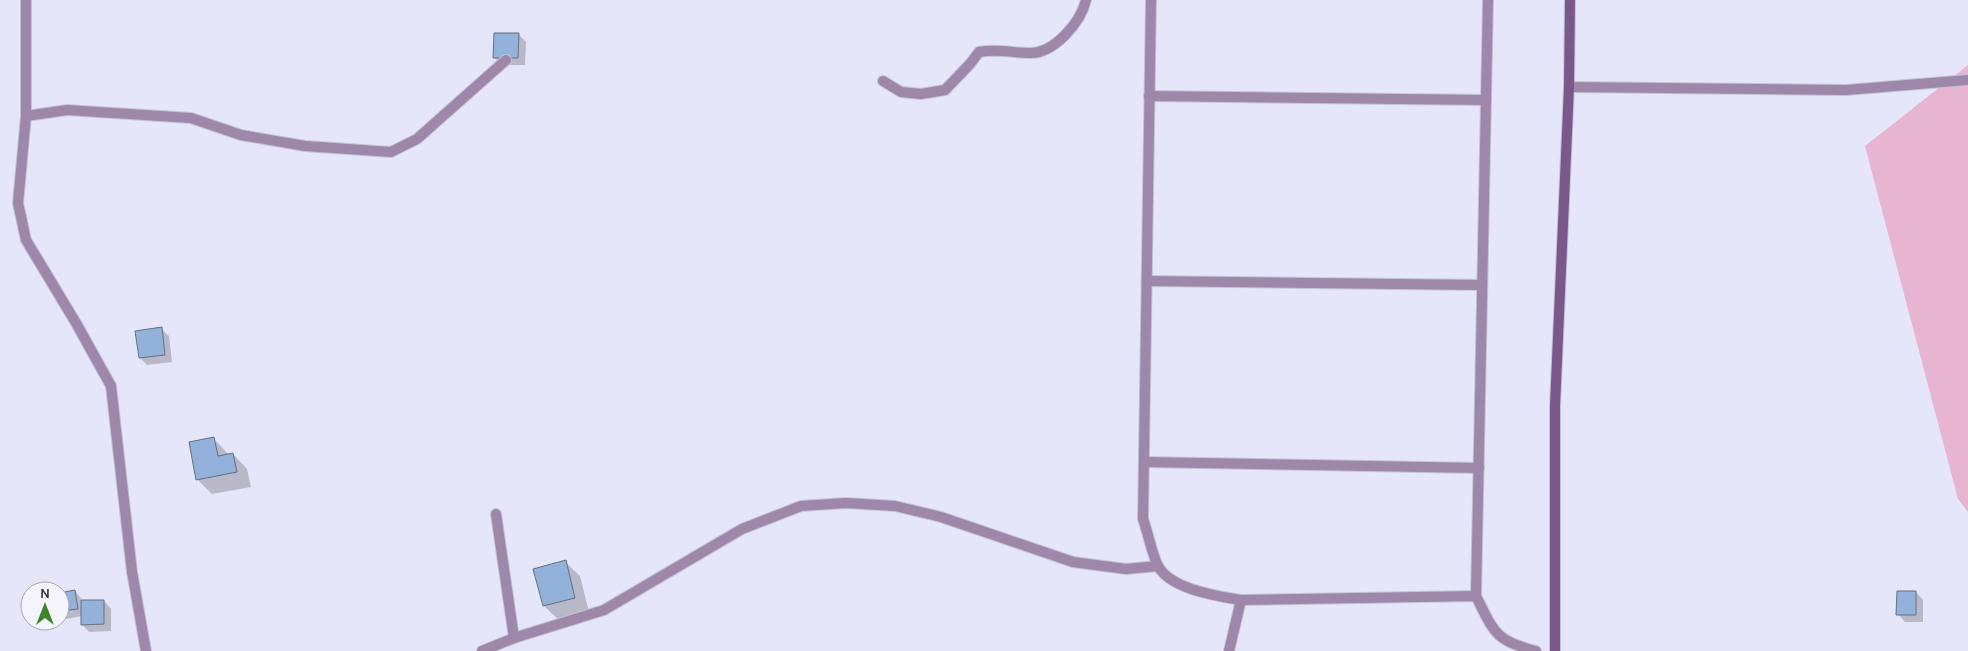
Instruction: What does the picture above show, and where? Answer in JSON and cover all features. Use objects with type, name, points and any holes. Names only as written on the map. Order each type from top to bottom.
[{"type":"main road","points":[[1555,651],[1555,406],[1569,87],[1570,0]]},
{"type":"street","points":[[26,0],[26,116],[18,203],[26,240],[111,386],[132,572],[146,651]]},
{"type":"street","points":[[884,81],[902,92],[920,94],[945,90],[979,52],[1004,49],[1031,54],[1052,47],[1069,29],[1084,8],[1086,0]]},
{"type":"street","points":[[1151,0],[1143,519],[1158,566],[1180,585],[1213,596],[1241,600],[1476,596]]},
{"type":"street","points":[[1488,0],[1476,596],[1495,634],[1515,646],[1536,651]]},
{"type":"street","points":[[26,116],[67,110],[191,118],[240,135],[305,146],[391,152],[417,139],[506,60]]},
{"type":"street","points":[[1569,87],[1846,90],[1968,80]]},
{"type":"street","points":[[1149,96],[1486,100]]},
{"type":"street","points":[[1147,281],[1482,285]]},
{"type":"street","points":[[1144,462],[1479,468]]},
{"type":"street","points":[[482,651],[514,638],[604,610],[742,529],[801,506],[846,503],[895,506],[941,517],[1073,562],[1126,569],[1158,566]]},
{"type":"street","points":[[496,514],[514,638]]},
{"type":"street","points":[[1229,651],[1241,600]]},
{"type":"shaded area","points":[[1968,65],[1968,512],[1958,499],[1865,146]]},
{"type":"building","points":[[494,33],[519,33],[518,58],[493,58]]},
{"type":"building","points":[[162,327],[165,355],[139,358],[135,331]]},
{"type":"building","points":[[214,437],[218,456],[233,453],[237,472],[196,480],[189,442]]},
{"type":"building","points":[[566,560],[575,598],[543,606],[533,569]]},
{"type":"building","points":[[75,590],[78,609],[70,610],[70,591]]},
{"type":"building","points":[[1897,591],[1916,591],[1916,615],[1896,615]]},
{"type":"building","points":[[81,600],[104,600],[104,624],[81,625]]}]
